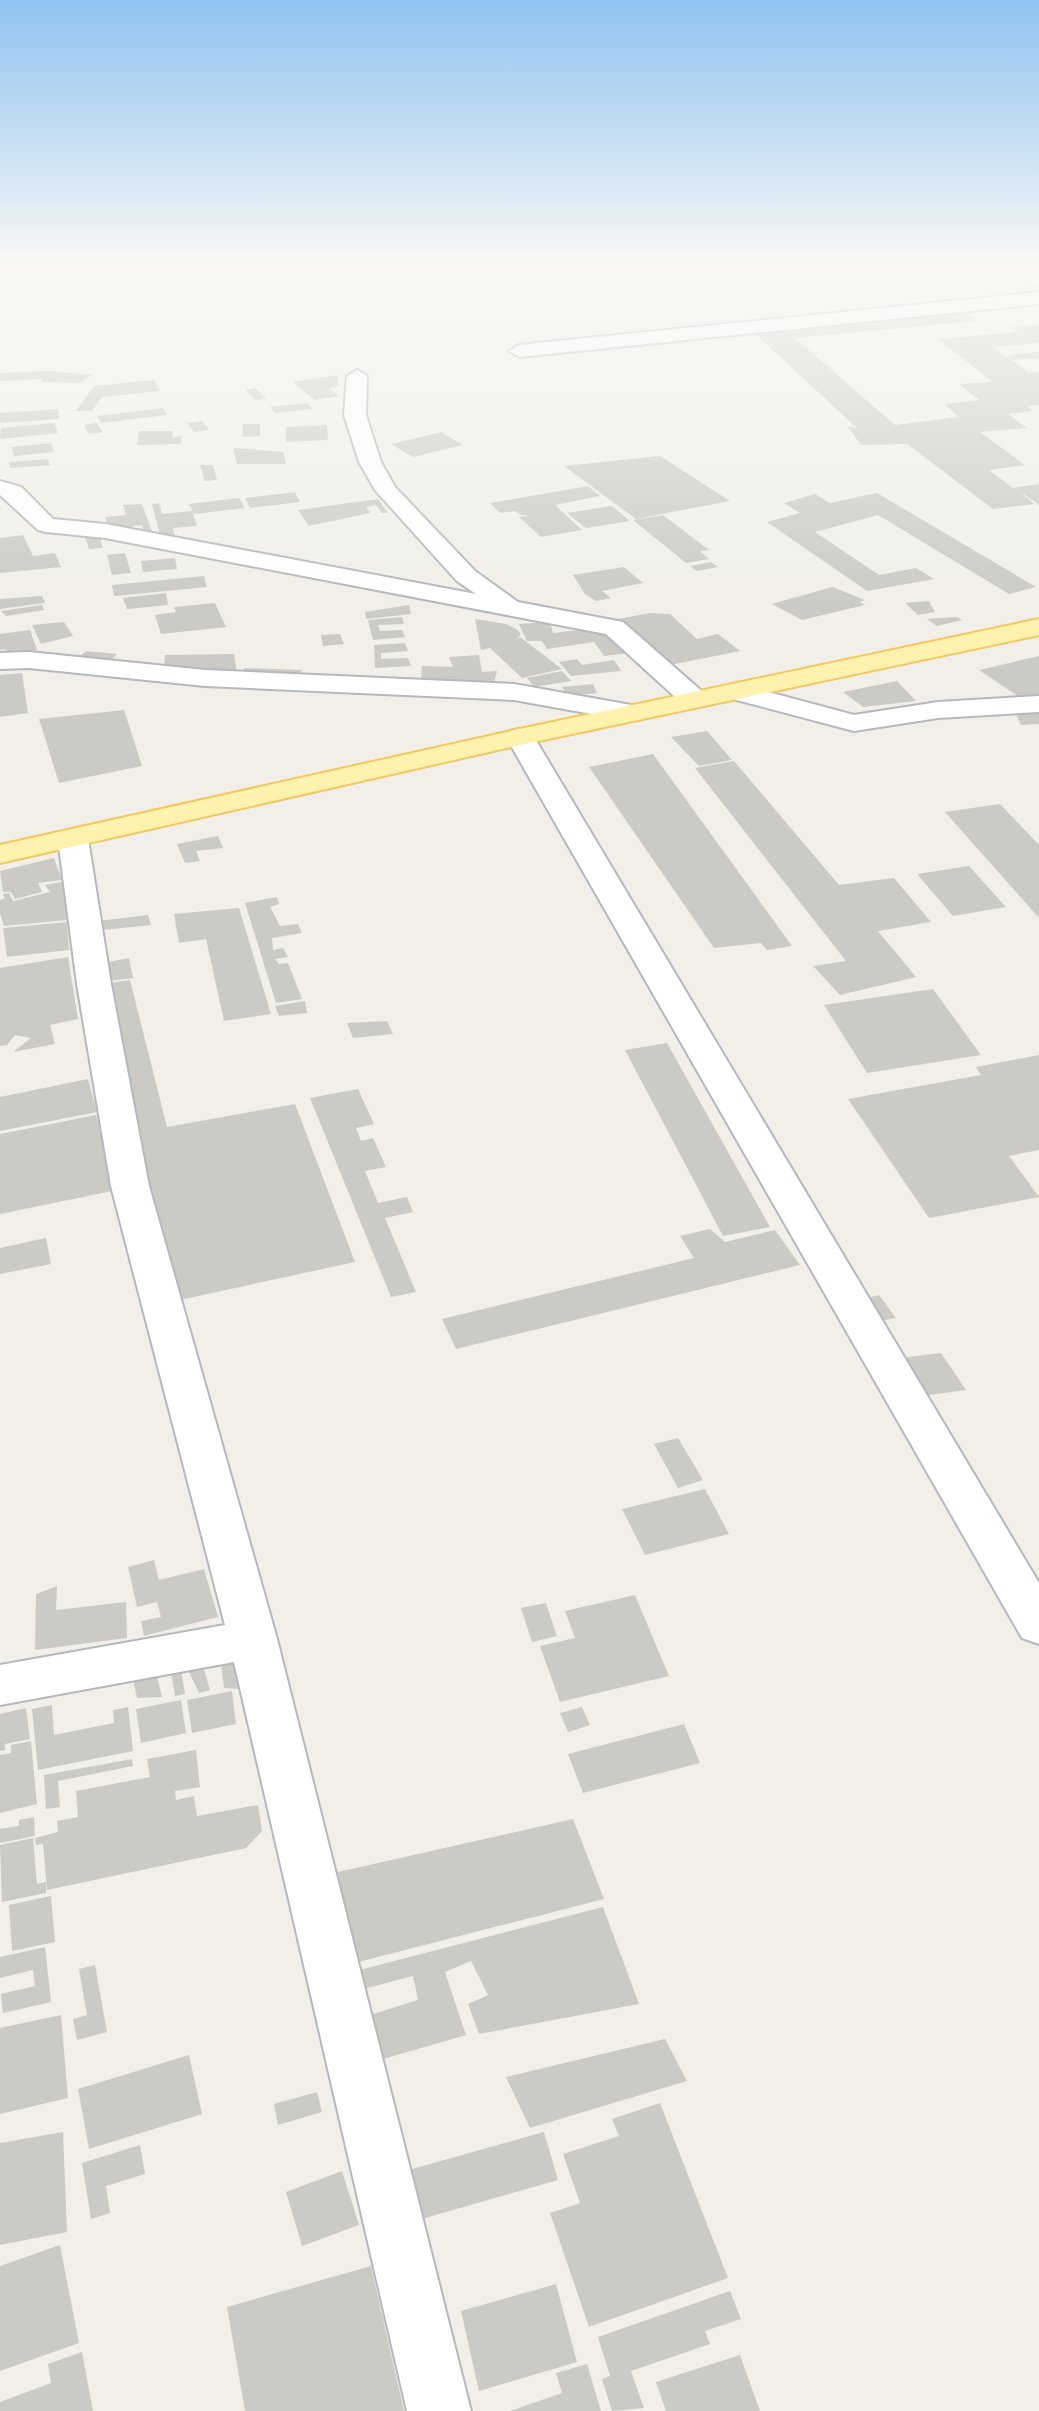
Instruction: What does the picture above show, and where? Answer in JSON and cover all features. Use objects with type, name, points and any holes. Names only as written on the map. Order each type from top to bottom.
[{"type":"main road","points":[[0,854],[520,737],[1039,627]]},
{"type":"street","points":[[357,378],[355,415],[370,462],[386,490],[466,576],[517,610]]},
{"type":"street","points":[[0,488],[13,492],[47,525],[105,531],[614,628],[695,700]]},
{"type":"street","points":[[0,661],[29,660],[205,678],[514,692],[631,713]]},
{"type":"street","points":[[740,692],[854,723],[938,710],[1039,704]]},
{"type":"street","points":[[520,737],[1039,1625]]},
{"type":"street","points":[[73,839],[94,984],[130,1186],[253,1639],[439,2411]]},
{"type":"street","points":[[0,1685],[253,1639]]},
{"type":"building","points":[[0,378],[88,378],[79,383],[42,382],[42,379],[0,381]]},
{"type":"building","points":[[337,378],[339,386],[329,388],[339,396],[315,400],[293,382]]},
{"type":"building","points":[[802,378],[840,378],[895,425],[959,417],[944,404],[979,400],[959,384],[993,382],[987,378],[1039,378],[1039,405],[1027,406],[1033,411],[1008,414],[1027,428],[980,432],[1025,465],[989,470],[1013,488],[1039,484],[1039,505],[1019,491],[1034,504],[993,509],[907,444],[861,445],[848,427],[857,428]]},
{"type":"building","points":[[154,380],[160,391],[102,397],[92,411],[76,411],[94,386]]},
{"type":"building","points":[[256,388],[266,399],[255,400],[246,390]]},
{"type":"building","points":[[308,403],[313,409],[275,413],[270,407]]},
{"type":"building","points":[[163,408],[167,415],[101,423],[97,416]]},
{"type":"building","points":[[58,409],[59,419],[0,423],[0,413]]},
{"type":"building","points":[[202,421],[209,430],[194,432],[187,423]]},
{"type":"building","points":[[54,423],[58,433],[0,439],[1,428]]},
{"type":"building","points":[[97,423],[103,432],[89,434],[84,425]]},
{"type":"building","points":[[243,424],[260,424],[260,436],[242,437]]},
{"type":"building","points":[[327,425],[328,440],[286,442],[286,427]]},
{"type":"building","points":[[139,431],[173,431],[172,437],[182,436],[181,444],[137,445]]},
{"type":"building","points":[[441,432],[463,445],[413,457],[391,444]]},
{"type":"building","points":[[51,443],[54,452],[14,456],[11,447]]},
{"type":"building","points":[[233,448],[283,452],[286,464],[237,464]]},
{"type":"building","points":[[660,456],[730,501],[636,519],[564,466]]},
{"type":"building","points":[[48,459],[50,465],[10,468],[9,462]]},
{"type":"building","points":[[200,465],[213,465],[217,480],[205,481]]},
{"type":"building","points":[[588,486],[600,496],[555,505],[582,530],[541,537],[519,517],[531,515],[521,515],[515,511],[500,513],[490,503]]},
{"type":"building","points":[[295,492],[300,502],[250,508],[245,498]]},
{"type":"building","points":[[877,493],[1036,587],[1009,594],[878,515],[815,532],[879,575],[916,568],[934,579],[867,591],[767,522],[800,513],[784,503],[815,494],[830,503]]},
{"type":"building","points":[[239,498],[245,508],[194,514],[189,504]]},
{"type":"building","points":[[378,499],[388,513],[382,513],[376,505],[366,507],[370,513],[309,526],[298,510]]},
{"type":"building","points":[[159,503],[162,514],[192,511],[197,526],[173,528],[175,537],[161,538],[152,504]]},
{"type":"building","points":[[142,504],[154,537],[145,536],[142,525],[132,526],[133,529],[109,528],[105,517],[126,515],[123,505]]},
{"type":"building","points":[[612,506],[630,521],[586,528],[567,513]]},
{"type":"building","points":[[663,515],[709,550],[700,551],[709,559],[686,563],[633,520]]},
{"type":"building","points":[[23,535],[33,556],[55,553],[61,567],[0,573],[0,538]]},
{"type":"building","points":[[85,536],[100,539],[103,548],[89,549]]},
{"type":"building","points":[[125,553],[131,573],[112,575],[107,555]]},
{"type":"building","points":[[175,558],[177,569],[143,572],[141,561]]},
{"type":"building","points":[[711,562],[718,567],[697,571],[690,566]]},
{"type":"building","points":[[624,567],[643,583],[602,591],[611,598],[596,601],[585,594],[573,575]]},
{"type":"building","points":[[204,576],[207,587],[114,596],[112,585]]},
{"type":"building","points":[[832,587],[865,600],[859,602],[865,605],[802,620],[772,604]]},
{"type":"building","points":[[166,593],[168,605],[127,609],[123,598]]},
{"type":"building","points":[[42,596],[45,603],[0,609],[0,599]]},
{"type":"building","points":[[929,601],[935,612],[918,615],[905,603]]},
{"type":"building","points":[[215,603],[226,627],[161,634],[155,615],[176,612],[174,607]]},
{"type":"building","points":[[42,605],[44,610],[6,616],[1,611]]},
{"type":"building","points":[[409,605],[411,614],[366,619],[365,612]]},
{"type":"building","points":[[650,613],[670,614],[697,639],[718,634],[740,651],[670,665],[618,619]]},
{"type":"building","points":[[402,617],[404,624],[378,625],[380,631],[402,630],[405,637],[373,640],[368,620]]},
{"type":"building","points":[[957,617],[962,620],[937,626],[927,619]]},
{"type":"building","points":[[475,619],[506,624],[516,629],[521,634],[516,640],[520,637],[562,669],[522,678],[490,648],[481,650]]},
{"type":"building","points":[[64,622],[73,636],[41,644],[32,625]]},
{"type":"building","points":[[550,622],[553,633],[586,629],[611,635],[638,652],[604,656],[594,642],[547,649],[542,641],[527,641],[519,624]]},
{"type":"building","points":[[30,630],[37,650],[7,654],[5,649],[0,650],[0,634]]},
{"type":"building","points":[[340,634],[344,644],[323,646],[321,635]]},
{"type":"building","points":[[405,643],[408,651],[381,653],[381,659],[408,658],[411,666],[375,668],[374,645]]},
{"type":"building","points":[[86,651],[117,654],[107,664],[74,661]]},
{"type":"building","points":[[234,654],[237,674],[164,668],[165,655]]},
{"type":"building","points":[[479,655],[482,672],[497,671],[494,683],[421,683],[422,666],[453,667],[449,657]]},
{"type":"building","points":[[1039,656],[1039,695],[1022,699],[979,670]]},
{"type":"building","points":[[577,659],[582,665],[614,660],[621,671],[571,676],[559,662]]},
{"type":"building","points":[[244,668],[302,670],[301,676],[246,674]]},
{"type":"building","points":[[562,671],[571,681],[534,687],[527,678]]},
{"type":"building","points":[[22,673],[28,713],[0,717],[0,675]]},
{"type":"building","points":[[897,681],[916,701],[863,707],[843,692]]},
{"type":"building","points":[[593,684],[597,693],[568,696],[562,687]]},
{"type":"building","points":[[124,710],[142,766],[59,783],[39,719]]},
{"type":"building","points":[[1039,710],[1039,724],[1021,725],[1015,712]]},
{"type":"building","points":[[707,731],[732,760],[699,766],[671,737]]},
{"type":"building","points":[[653,754],[792,946],[767,950],[761,943],[714,948],[589,767]]},
{"type":"building","points":[[734,761],[839,885],[894,878],[931,922],[878,931],[916,977],[840,995],[813,966],[846,961],[695,768]]},
{"type":"building","points":[[1000,804],[1039,845],[1039,918],[945,812]]},
{"type":"building","points":[[218,836],[223,848],[196,851],[200,861],[185,863],[177,844]]},
{"type":"building","points":[[54,858],[62,880],[38,883],[42,892],[15,899],[11,892],[3,892],[0,871]]},
{"type":"building","points":[[969,866],[1006,907],[953,916],[917,874]]},
{"type":"building","points":[[62,882],[67,920],[4,926],[0,913],[0,900],[5,898],[3,894],[9,893],[13,901],[50,892],[45,885]]},
{"type":"building","points":[[277,897],[279,904],[270,907],[280,926],[298,924],[302,933],[272,938],[273,950],[283,948],[288,957],[275,959],[279,964],[288,963],[302,999],[276,1003],[245,903]]},
{"type":"building","points":[[239,908],[271,1014],[224,1021],[206,939],[179,943],[174,914]]},
{"type":"building","points":[[148,915],[151,925],[83,932],[82,923]]},
{"type":"building","points":[[67,922],[69,950],[7,957],[3,928]]},
{"type":"building","points":[[68,957],[78,1019],[50,1025],[55,1044],[13,1052],[31,1038],[15,1035],[7,1045],[0,1046],[0,968]]},
{"type":"building","points":[[106,957],[108,962],[129,958],[133,978],[90,983]]},
{"type":"building","points":[[130,980],[167,1127],[295,1104],[355,1262],[156,1305],[88,986]]},
{"type":"building","points":[[933,989],[981,1055],[867,1073],[824,1005]]},
{"type":"building","points":[[305,1001],[307,1013],[279,1016],[275,1006]]},
{"type":"building","points":[[387,1021],[393,1034],[353,1038],[347,1023]]},
{"type":"building","points":[[667,1043],[770,1227],[723,1236],[625,1050]]},
{"type":"building","points":[[1039,1055],[1039,1150],[1009,1156],[1039,1197],[929,1218],[848,1099],[981,1075],[976,1067]]},
{"type":"building","points":[[88,1079],[97,1112],[0,1131],[0,1097]]},
{"type":"building","points":[[358,1089],[374,1124],[356,1128],[361,1141],[373,1138],[386,1167],[365,1171],[378,1203],[407,1197],[413,1212],[385,1218],[416,1292],[391,1297],[310,1098]]},
{"type":"building","points":[[96,1115],[122,1189],[0,1214],[0,1134]]},
{"type":"building","points":[[710,1229],[725,1242],[775,1230],[800,1265],[456,1349],[442,1319],[694,1258],[680,1236]]},
{"type":"building","points":[[46,1238],[51,1264],[0,1274],[0,1248]]},
{"type":"building","points":[[879,1295],[896,1318],[874,1322],[862,1299]]},
{"type":"building","points":[[941,1353],[966,1390],[915,1397],[893,1359]]},
{"type":"building","points":[[678,1438],[703,1480],[678,1488],[654,1444]]},
{"type":"building","points":[[705,1489],[729,1534],[645,1555],[622,1509]]},
{"type":"building","points":[[154,1560],[159,1580],[204,1569],[218,1617],[144,1636],[141,1621],[161,1617],[157,1602],[137,1607],[128,1567]]},
{"type":"building","points":[[57,1586],[56,1610],[126,1602],[127,1638],[35,1650],[36,1594]]},
{"type":"building","points":[[635,1595],[669,1676],[560,1702],[540,1646],[575,1638],[565,1611]]},
{"type":"building","points":[[546,1603],[557,1636],[532,1642],[521,1608]]},
{"type":"building","points":[[235,1661],[239,1689],[224,1688],[221,1663]]},
{"type":"building","points":[[203,1666],[210,1690],[199,1693],[188,1670]]},
{"type":"building","points":[[155,1668],[162,1697],[137,1698],[132,1674]]},
{"type":"building","points":[[181,1670],[185,1694],[175,1696],[171,1673]]},
{"type":"building","points":[[232,1691],[236,1724],[192,1733],[187,1700]]},
{"type":"building","points":[[181,1700],[186,1733],[141,1743],[136,1709]]},
{"type":"building","points":[[52,1705],[54,1735],[114,1723],[113,1710],[128,1707],[133,1751],[38,1770],[32,1709]]},
{"type":"building","points":[[582,1707],[590,1725],[568,1732],[560,1713]]},
{"type":"building","points":[[26,1708],[30,1739],[5,1744],[5,1750],[0,1751],[0,1714]]},
{"type":"building","points":[[684,1724],[700,1763],[583,1793],[568,1754]]},
{"type":"building","points":[[31,1741],[37,1804],[0,1813],[0,1755],[11,1753],[11,1745]]},
{"type":"building","points":[[196,1750],[200,1787],[175,1791],[176,1800],[194,1796],[197,1816],[258,1805],[262,1831],[246,1848],[47,1890],[43,1844],[36,1845],[35,1838],[58,1832],[57,1821],[78,1817],[76,1791],[150,1777],[147,1759]]},
{"type":"building","points":[[132,1759],[133,1766],[58,1781],[60,1807],[46,1809],[44,1775]]},
{"type":"building","points":[[34,1817],[35,1836],[0,1843],[0,1829],[19,1826],[19,1820]]},
{"type":"building","points":[[573,1819],[604,1899],[339,1967],[343,1903],[338,1872]]},
{"type":"building","points":[[33,1838],[37,1884],[46,1882],[46,1893],[2,1902],[0,1845]]},
{"type":"building","points":[[51,1896],[55,1942],[12,1951],[9,1905]]},
{"type":"building","points":[[603,1907],[639,2004],[479,2034],[468,2004],[488,1995],[471,1961],[445,1972],[466,2035],[366,2064],[354,2020],[418,2000],[413,1976],[348,1993],[344,1974]]},
{"type":"building","points":[[45,1947],[51,2002],[3,2013],[1,1994],[35,1986],[33,1970],[0,1978],[0,1957]]},
{"type":"building","points":[[95,1965],[107,2032],[77,2040],[73,2019],[87,2015],[79,1969]]},
{"type":"building","points":[[61,2015],[68,2098],[0,2114],[0,2028]]},
{"type":"building","points":[[665,2039],[687,2081],[530,2128],[506,2077]]},
{"type":"building","points":[[189,2055],[202,2114],[89,2149],[78,2089]]},
{"type":"building","points":[[317,2092],[322,2112],[278,2125],[274,2104]]},
{"type":"building","points":[[660,2103],[728,2278],[589,2327],[550,2213],[580,2203],[563,2154],[619,2136],[612,2119]]},
{"type":"building","points":[[63,2132],[67,2232],[0,2245],[0,2143]]},
{"type":"building","points":[[544,2132],[558,2180],[418,2220],[405,2171]]},
{"type":"building","points":[[140,2145],[145,2174],[106,2186],[110,2213],[91,2219],[82,2163]]},
{"type":"building","points":[[342,2171],[359,2225],[302,2246],[286,2192]]},
{"type":"building","points":[[60,2245],[79,2343],[0,2371],[0,2266]]},
{"type":"building","points":[[371,2266],[404,2411],[245,2411],[227,2307]]},
{"type":"building","points":[[556,2284],[577,2362],[479,2391],[461,2311]]},
{"type":"building","points":[[730,2291],[741,2319],[705,2331],[710,2344],[631,2371],[644,2408],[612,2411],[602,2379],[610,2376],[598,2337]]},
{"type":"building","points":[[82,2352],[93,2411],[0,2411],[0,2402],[51,2383],[48,2364]]},
{"type":"building","points":[[740,2355],[760,2411],[666,2411],[656,2382]]},
{"type":"building","points":[[587,2364],[601,2411],[510,2411],[562,2393],[556,2373]]}]
